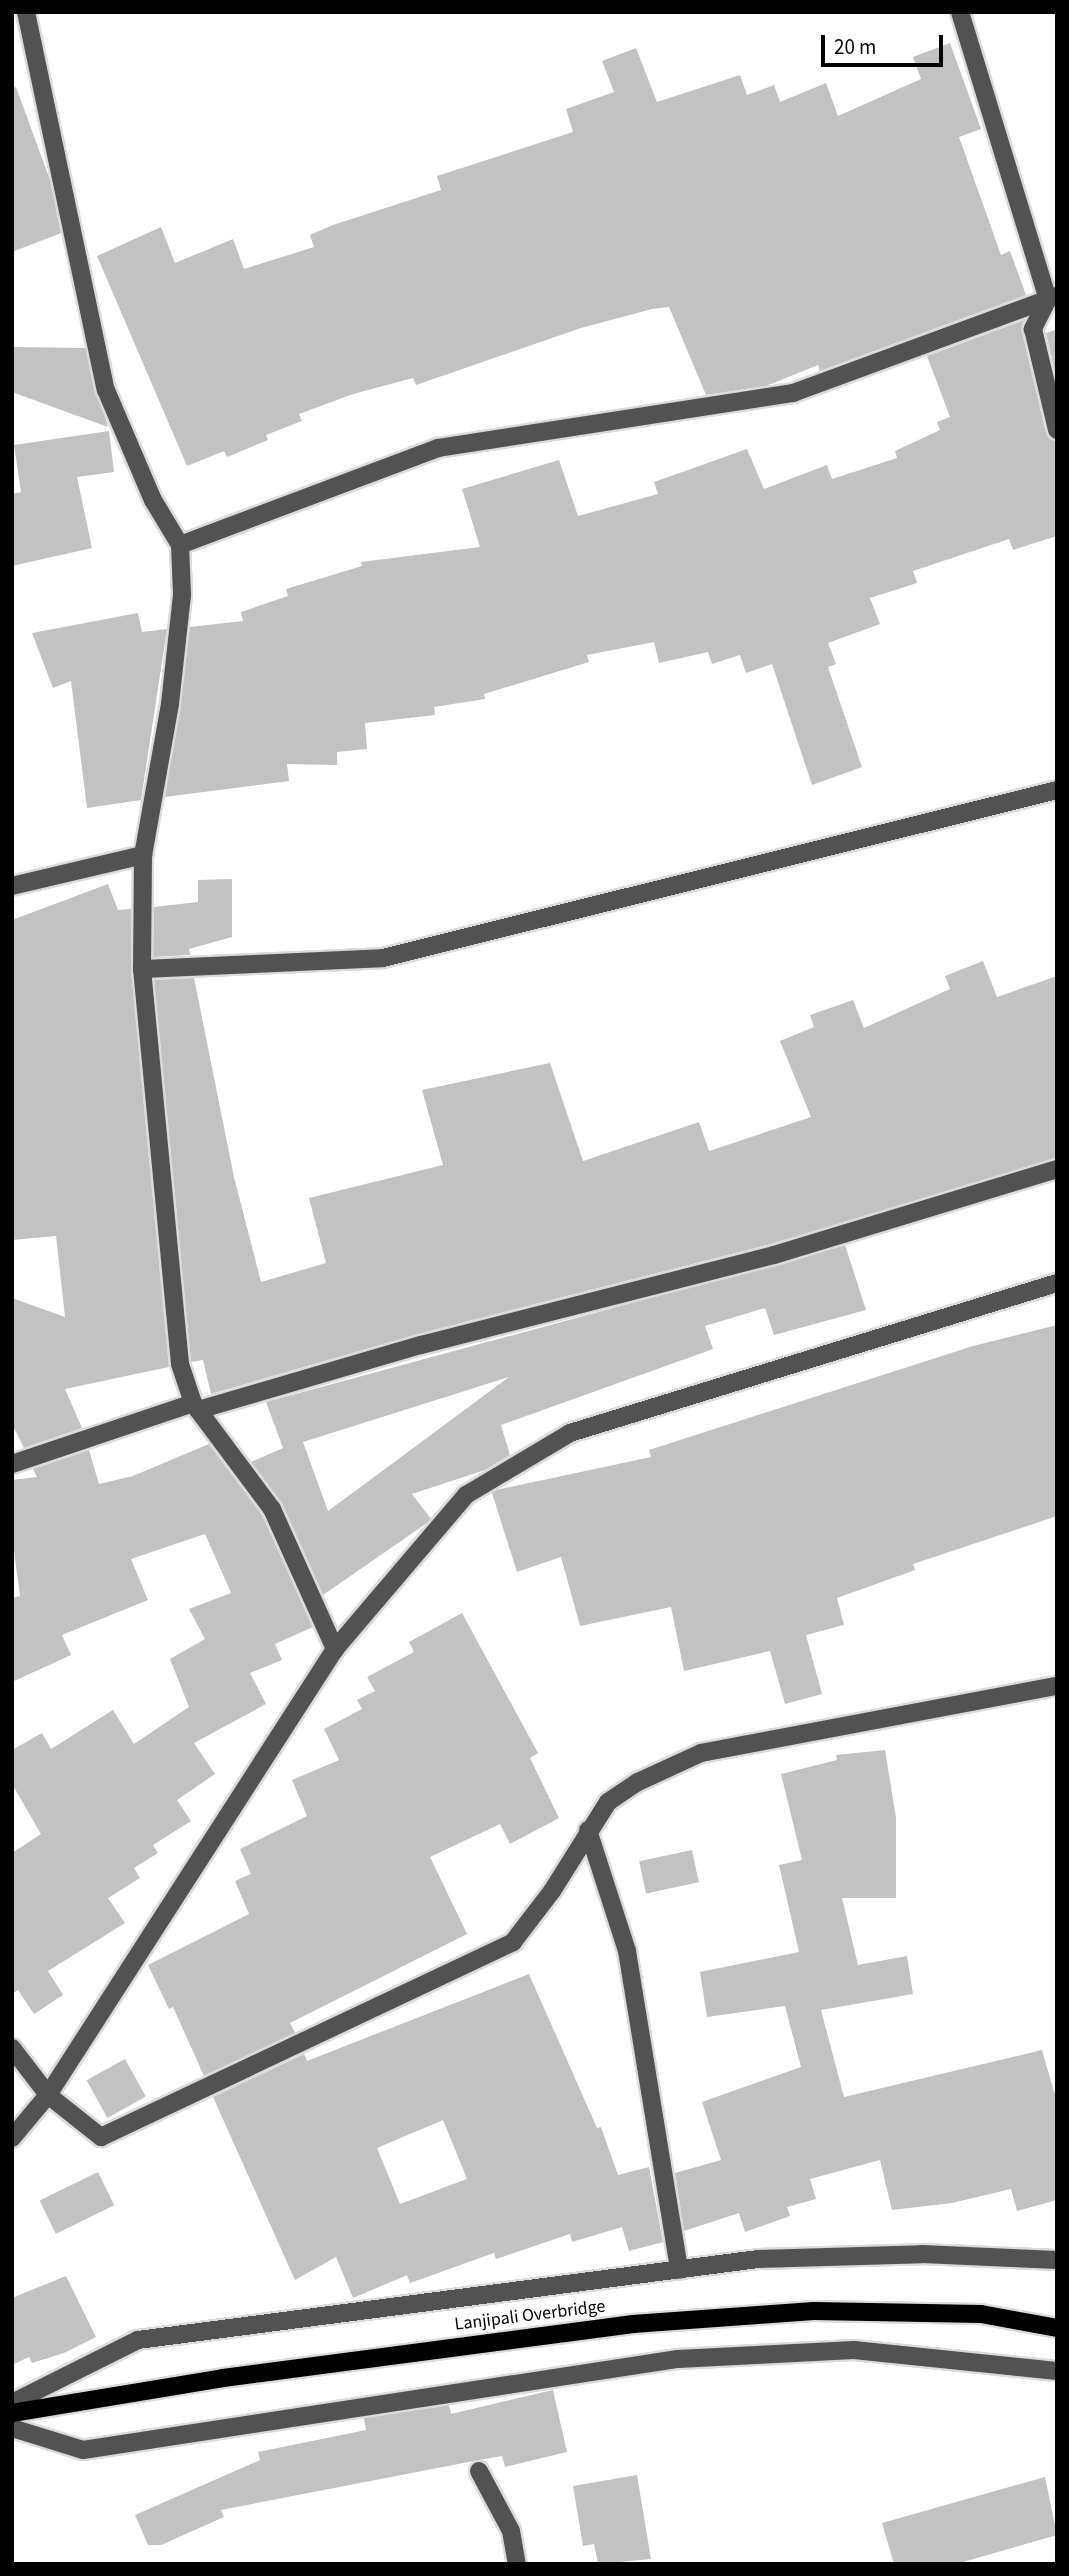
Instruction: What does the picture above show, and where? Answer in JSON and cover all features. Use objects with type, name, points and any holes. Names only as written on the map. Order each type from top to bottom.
[{"type":"main road","name":"Lanjipali Overbridge","points":[[12,2413],[223,2378],[633,2324],[814,2311],[981,2314],[1057,2328]]},
{"type":"street","points":[[26,12],[106,390],[153,500],[180,545],[182,595],[170,704],[143,855],[142,969],[180,1364],[196,1407],[272,1509],[335,1649]]},
{"type":"street","points":[[960,12],[1052,298],[1033,329],[1057,430]]},
{"type":"street","points":[[180,545],[438,449],[793,393],[1052,298]]},
{"type":"street","points":[[142,969],[383,958],[1057,790]]},
{"type":"street","points":[[12,886],[143,855]]},
{"type":"street","points":[[12,1464],[196,1407],[421,1345],[774,1255],[1057,1169]]},
{"type":"street","points":[[12,2138],[48,2095],[335,1649],[466,1495],[570,1433],[1057,1283]]},
{"type":"street","points":[[12,2048],[48,2095],[101,2137],[513,1941],[552,1891],[608,1802],[638,1782],[701,1753],[1057,1686]]},
{"type":"street","points":[[588,1830],[627,1951],[679,2270]]},
{"type":"street","points":[[12,2403],[138,2340],[758,2259],[922,2255],[1057,2260]]},
{"type":"street","points":[[12,2428],[83,2450],[678,2359],[854,2350],[1057,2371]]},
{"type":"street","points":[[480,2471],[511,2531],[517,2564]]},
{"type":"building","points":[[950,43],[981,129],[959,137],[1001,255],[1010,251],[1026,295],[820,371],[818,365],[766,386],[706,395],[669,307],[652,309],[581,328],[416,385],[413,378],[353,394],[299,414],[302,421],[266,435],[268,440],[227,457],[224,451],[187,466],[97,256],[161,227],[175,263],[233,239],[244,269],[314,247],[310,235],[441,190],[437,176],[573,132],[566,109],[614,92],[602,61],[636,48],[657,102],[740,75],[747,95],[774,85],[780,102],[826,83],[838,116],[921,79],[913,57]]},
{"type":"building","points":[[16,87],[50,180],[61,233],[12,252],[12,88]]},
{"type":"building","points":[[1025,320],[1022,332],[1046,433],[1057,441],[1057,536],[1013,550],[1009,539],[913,571],[917,583],[870,598],[880,624],[828,643],[836,664],[828,667],[862,767],[812,785],[772,664],[746,673],[740,655],[712,664],[708,652],[659,663],[654,642],[587,655],[589,662],[484,694],[485,699],[434,707],[435,715],[365,723],[367,749],[337,752],[337,765],[287,764],[289,781],[165,797],[190,627],[243,621],[241,612],[288,596],[286,589],[362,566],[361,562],[480,547],[462,489],[559,460],[578,516],[658,494],[654,482],[747,449],[764,489],[827,465],[832,479],[897,458],[895,451],[940,430],[937,422],[950,417],[927,356]]},
{"type":"building","points":[[1057,329],[1057,380],[1046,333]]},
{"type":"building","points":[[12,347],[86,348],[108,427],[12,392]]},
{"type":"building","points":[[109,431],[114,472],[77,477],[92,548],[12,566],[12,494],[21,492],[14,445]]},
{"type":"building","points":[[138,613],[142,632],[167,629],[141,800],[87,808],[71,681],[53,688],[32,633]]},
{"type":"building","points":[[232,879],[232,937],[189,949],[190,955],[153,957],[154,907],[198,902],[198,880]]},
{"type":"building","points":[[108,884],[118,910],[131,909],[131,970],[169,1367],[65,1389],[82,1428],[24,1448],[12,1424],[12,1298],[65,1317],[56,1236],[12,1240],[12,920]]},
{"type":"building","points":[[983,961],[997,997],[1057,976],[1057,1158],[771,1244],[418,1334],[211,1394],[203,1360],[191,1362],[154,980],[194,978],[234,1177],[261,1282],[326,1263],[309,1198],[443,1165],[422,1090],[550,1063],[583,1161],[699,1122],[709,1151],[811,1117],[780,1041],[814,1027],[810,1015],[853,1000],[864,1028],[950,989],[945,976]]},
{"type":"building","points":[[845,1245],[866,1310],[774,1335],[765,1308],[705,1326],[713,1349],[501,1425],[510,1455],[485,1470],[412,1494],[431,1519],[323,1595],[282,1504],[251,1462],[283,1448],[266,1402]],"holes":[[[509,1377],[328,1511],[303,1442]]]},
{"type":"building","points":[[1057,1325],[1057,1516],[913,1564],[915,1570],[837,1598],[844,1625],[806,1635],[822,1694],[785,1704],[770,1651],[684,1671],[671,1607],[580,1626],[561,1557],[517,1572],[492,1493],[496,1490],[651,1457],[649,1450],[973,1346]]},
{"type":"building","points":[[209,1444],[262,1515],[313,1627],[275,1644],[282,1660],[250,1673],[266,1704],[194,1743],[215,1774],[177,1800],[191,1821],[153,1845],[158,1853],[134,1868],[140,1878],[108,1898],[125,1923],[48,1971],[63,1995],[34,2014],[18,1990],[12,1994],[12,1853],[41,1834],[12,1784],[12,1750],[42,1733],[51,1749],[113,1710],[134,1744],[189,1707],[170,1659],[205,1639],[189,1609],[231,1593],[205,1534],[131,1559],[148,1600],[62,1635],[71,1655],[12,1682],[12,1598],[20,1596],[12,1536],[12,1480],[37,1477],[33,1469],[89,1450],[99,1484],[133,1476]]},
{"type":"building","points":[[462,1613],[538,1753],[530,1758],[559,1818],[510,1844],[500,1824],[430,1857],[467,1934],[290,2023],[295,2033],[204,2076],[173,2007],[169,2009],[148,1965],[249,1914],[235,1881],[251,1874],[240,1849],[307,1816],[292,1780],[339,1760],[324,1729],[362,1709],[357,1700],[375,1691],[367,1677],[414,1652],[409,1642]]},
{"type":"building","points":[[885,1750],[896,1818],[896,1898],[842,1898],[858,1965],[907,1956],[913,1994],[821,2010],[844,2097],[1042,2050],[1057,2102],[1057,2200],[1017,2211],[1011,2189],[952,2203],[892,2210],[880,2160],[810,2179],[816,2199],[787,2207],[790,2216],[745,2232],[739,2213],[684,2231],[675,2173],[721,2160],[702,2102],[801,2067],[785,2006],[707,2017],[700,1972],[799,1952],[779,1865],[802,1860],[781,1774],[837,1760],[836,1755]]},
{"type":"building","points":[[692,1850],[699,1882],[646,1894],[639,1861]]},
{"type":"building","points":[[529,1974],[597,2128],[601,2127],[618,2175],[649,2167],[663,2242],[629,2251],[622,2227],[572,2242],[570,2234],[496,2259],[494,2253],[410,2283],[407,2275],[353,2298],[336,2257],[295,2280],[213,2097],[304,2054],[307,2061]],"holes":[[[443,2120],[467,2179],[400,2204],[377,2148]]]},
{"type":"building","points":[[125,2059],[146,2097],[107,2118],[87,2080]]},
{"type":"building","points":[[98,2172],[114,2205],[56,2234],[40,2200]]},
{"type":"building","points":[[66,2276],[96,2337],[64,2353],[32,2363],[29,2357],[12,2365],[12,2298]]},
{"type":"building","points":[[553,2390],[567,2452],[505,2467],[502,2456],[221,2510],[224,2517],[161,2545],[148,2545],[135,2515],[260,2460],[258,2452],[366,2430],[364,2418],[449,2405],[451,2414]]},
{"type":"building","points":[[637,2475],[651,2559],[598,2564],[594,2544],[583,2546],[573,2486]]},
{"type":"building","points":[[1045,2477],[1057,2535],[956,2564],[894,2564],[882,2523]]}]
